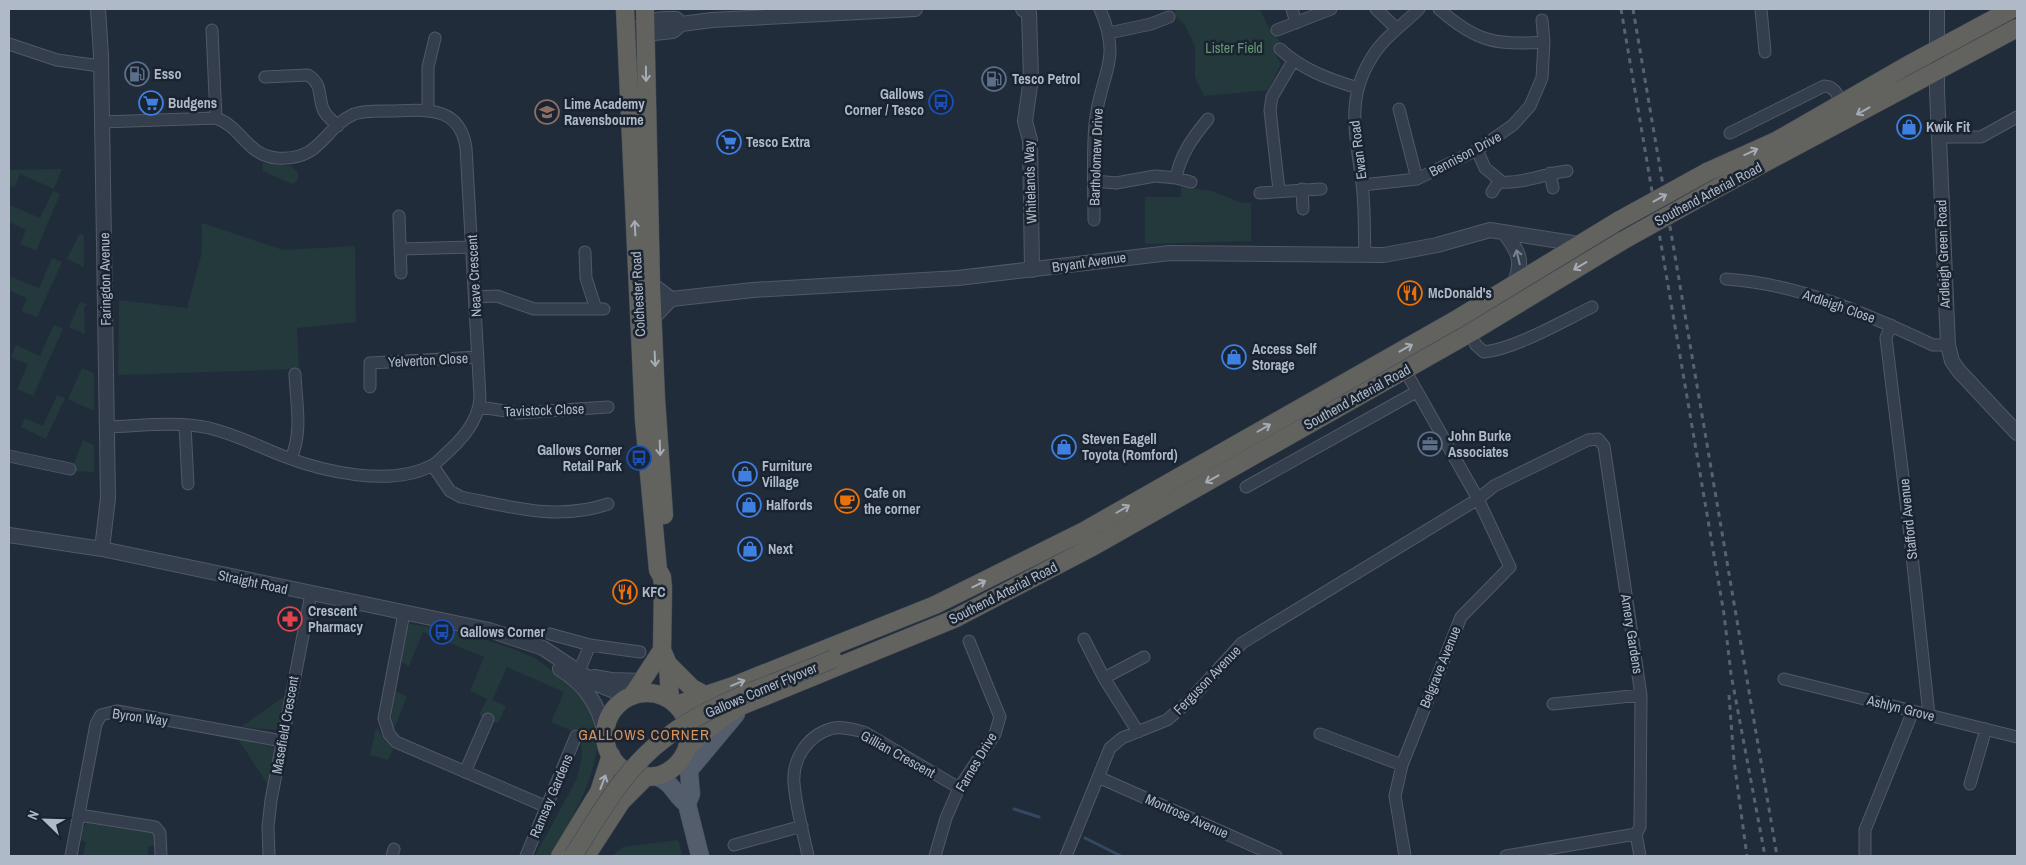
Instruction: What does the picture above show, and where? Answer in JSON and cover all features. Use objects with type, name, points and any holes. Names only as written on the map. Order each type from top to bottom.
[{"type":"highway","name":"Southend Arterial Road","points":[[673,702],[733,686],[935,605],[1084,531],[1458,320],[1579,244],[1618,222],[1707,172],[1776,140],[2012,9]]},
{"type":"highway","points":[[625,11],[645,19]]},
{"type":"highway","name":"Colchester Road","points":[[625,11],[644,420],[658,570],[662,577]]},
{"type":"highway","name":"Colchester Road","points":[[645,19],[651,284],[664,519],[665,570],[662,577],[665,657],[673,702]]},
{"type":"highway","name":"Southend Arterial Road","points":[[688,747],[728,714],[752,702],[954,619],[1094,546],[1470,333],[1622,241],[1710,192],[2011,32]]},
{"type":"highway","points":[[1938,49],[1951,54],[1991,34],[2011,32]]},
{"type":"highway","points":[[1868,89],[1888,86],[1926,67],[1937,72]]},
{"type":"highway","points":[[833,659],[920,618],[935,605]]},
{"type":"highway","points":[[833,659],[954,619]]},
{"type":"highway","points":[[630,697],[654,694],[673,702],[688,726],[688,747],[677,764],[662,774],[650,776],[629,773],[618,765],[611,755],[606,734],[612,712],[630,697],[642,681],[665,657],[692,688],[703,694]]},
{"type":"highway","name":"Gallows Corner Flyover","points":[[573,856],[621,783],[664,739],[722,704],[833,659]]},
{"type":"highway","points":[[560,856],[599,792],[611,755]]},
{"type":"highway","points":[[586,856],[621,802],[650,776]]},
{"type":"main road","points":[[690,769],[727,723],[752,702]]},
{"type":"main road","points":[[688,747],[691,794],[687,804],[700,856]]},
{"type":"main road","points":[[650,776],[669,783],[680,799],[687,804]]},
{"type":"street","name":"Faringdon Avenue","points":[[98,9],[102,122],[108,498],[102,548]]},
{"type":"street","points":[[627,56],[637,47],[637,30],[645,19],[654,33],[673,31],[681,24],[739,18],[915,9]]},
{"type":"street","name":"Bartholomew Drive","points":[[1094,220],[1095,126],[1099,96],[1110,70],[1112,58],[1109,33],[1100,9]]},
{"type":"street","points":[[1292,9],[1296,23]]},
{"type":"street","points":[[1277,30],[1331,9]]},
{"type":"street","points":[[1376,9],[1397,29]]},
{"type":"street","name":"Ewan Road","points":[[1365,255],[1362,185],[1353,117],[1358,88],[1360,79],[1377,49],[1419,9]]},
{"type":"street","points":[[1439,9],[1472,34],[1482,39],[1505,44],[1544,42]]},
{"type":"street","points":[[1761,9],[1765,52]]},
{"type":"street","name":"Ardleigh Green Road","points":[[1937,9],[1939,137],[1948,345],[1952,361],[1959,371],[2017,433]]},
{"type":"street","name":"Whitelands Way","points":[[1030,10],[1031,78],[1025,121],[1030,140],[1032,270]]},
{"type":"street","points":[[1109,33],[1151,24],[1169,17]]},
{"type":"street","name":"Bennison Drive","points":[[1362,185],[1417,179],[1477,150],[1504,133],[1530,106],[1542,78],[1544,42],[1542,20]]},
{"type":"street","points":[[102,122],[216,118],[212,30]]},
{"type":"street","points":[[428,110],[428,67],[435,38]]},
{"type":"street","points":[[9,44],[57,60],[100,66]]},
{"type":"street","points":[[1280,49],[1293,61],[1320,77],[1358,88]]},
{"type":"street","points":[[1279,190],[1270,110],[1272,98],[1293,61]]},
{"type":"street","points":[[265,77],[308,75],[315,79],[320,88],[325,113],[338,126]]},
{"type":"street","points":[[1730,133],[1824,86],[1830,86],[1842,104]]},
{"type":"street","points":[[1399,109],[1417,179]]},
{"type":"street","name":"Neave Crescent","points":[[216,118],[232,126],[250,148],[261,154],[277,158],[293,157],[309,152],[320,145],[348,118],[364,112],[428,110],[449,117],[463,132],[466,148],[476,297],[480,408]]},
{"type":"street","points":[[1939,137],[1981,137],[2017,117]]},
{"type":"street","points":[[1176,178],[1178,164],[1183,154],[1208,119]]},
{"type":"street","points":[[1477,150],[1485,168],[1499,181],[1518,182],[1550,173],[1567,171]]},
{"type":"street","points":[[1550,173],[1552,188]]},
{"type":"street","points":[[1094,182],[1116,183],[1155,176],[1191,182]]},
{"type":"street","points":[[1492,192],[1499,181]]},
{"type":"street","points":[[1260,193],[1321,188]]},
{"type":"street","points":[[1302,189],[1303,209]]},
{"type":"street","points":[[399,216],[401,273]]},
{"type":"street","name":"Bryant Avenue","points":[[671,299],[752,290],[958,278],[1170,253],[1384,255],[1437,245],[1480,231],[1504,232],[1579,244]]},
{"type":"street","points":[[1504,232],[1517,250],[1520,262],[1520,271],[1514,285]]},
{"type":"street","points":[[401,249],[472,247]]},
{"type":"street","points":[[476,297],[497,296],[534,310],[600,309],[586,278],[585,252]]},
{"type":"street","name":"Ardleigh Close","points":[[1726,279],[1789,289],[1854,309],[1933,345],[1948,345]]},
{"type":"street","points":[[651,284],[671,299],[653,318]]},
{"type":"street","points":[[1470,333],[1476,345],[1484,352],[1493,351],[1542,331],[1592,306]]},
{"type":"street","name":"Stafford Avenue","points":[[1891,325],[1886,338],[1929,715]]},
{"type":"street","name":"Yelverton Close","points":[[370,387],[370,364],[478,357]]},
{"type":"street","name":"Belgrave Avenue","points":[[1405,370],[1478,499],[1510,567],[1461,617],[1402,765],[1395,796],[1405,856]]},
{"type":"street","points":[[290,458],[296,446],[298,433],[295,374]]},
{"type":"street","points":[[1246,487],[1416,392]]},
{"type":"street","name":"Tavistock Close","points":[[480,408],[518,413],[608,407]]},
{"type":"street","points":[[107,426],[186,425],[237,436],[310,465],[340,471],[397,476],[433,466],[465,434],[480,408]]},
{"type":"street","points":[[186,425],[188,484]]},
{"type":"street","name":"Amery Gardens","points":[[1478,499],[1501,482],[1588,440],[1598,440],[1604,446],[1641,695],[1640,827],[1636,834]]},
{"type":"street","points":[[9,456],[70,468]]},
{"type":"street","points":[[433,466],[450,491],[462,497],[542,513],[588,511],[608,504]]},
{"type":"street","name":"Ferguson Avenue","points":[[1066,856],[1110,748],[1122,738],[1167,720],[1189,701],[1242,643],[1478,499]]},
{"type":"street","name":"Straight Road","points":[[9,535],[102,548],[497,633],[542,648],[597,684],[630,697]]},
{"type":"street","name":"Masefield Crescent","points":[[269,856],[268,827],[271,800],[311,594]]},
{"type":"street","points":[[404,613],[384,718],[388,734],[396,742],[547,807]]},
{"type":"street","name":"Straight Road","points":[[497,633],[567,673],[581,685],[598,707],[606,734]]},
{"type":"street","points":[[550,634],[590,645],[640,652]]},
{"type":"street","points":[[1084,639],[1104,678],[1138,732]]},
{"type":"street","name":"Farnes Drive","points":[[934,856],[946,818],[959,788],[995,734],[1000,717],[969,641]]},
{"type":"street","points":[[590,645],[579,671],[611,680],[642,681]]},
{"type":"street","points":[[1104,678],[1144,657]]},
{"type":"street","name":"Ashlyn Grove","points":[[1784,679],[2017,737]]},
{"type":"street","points":[[1553,704],[1641,695]]},
{"type":"street","name":"Byron Way","points":[[71,856],[98,719],[101,715],[109,711],[282,741]]},
{"type":"street","points":[[1865,856],[1865,830],[1913,711]]},
{"type":"street","points":[[465,772],[488,719]]},
{"type":"street","name":"Gillian Crescent","points":[[808,856],[794,782],[796,765],[802,750],[813,738],[830,728],[849,728],[864,732],[959,788]]},
{"type":"street","points":[[1970,784],[1986,729]]},
{"type":"street","points":[[1320,734],[1402,765]]},
{"type":"street","name":"Ramsay Gardens","points":[[526,856],[576,736]]},
{"type":"street","name":"Montrose Avenue","points":[[1098,777],[1276,856]]},
{"type":"street","points":[[79,815],[155,827],[160,832],[161,856]]},
{"type":"street","points":[[734,845],[802,826]]},
{"type":"street","points":[[1506,856],[1636,834],[1640,856]]},
{"type":"green space","name":"Lister Field","points":[[1175,9],[1260,9],[1270,30],[1282,44],[1274,52],[1281,64],[1268,90],[1204,96],[1195,77],[1195,47],[1185,25],[1175,15]]},
{"type":"green space","points":[[263,163],[291,166],[298,173],[298,180],[292,184],[262,171]]},
{"type":"green space","points":[[62,169],[54,189],[20,174],[14,188],[9,185],[9,170]]},
{"type":"green space","points":[[1181,187],[1212,191],[1242,203],[1251,203],[1251,241],[1145,244],[1145,197],[1181,197]]},
{"type":"green space","points":[[53,191],[60,194],[36,251],[20,244],[26,230],[9,222],[10,205],[40,218]]},
{"type":"green space","points":[[202,223],[283,250],[355,246],[356,322],[297,328],[299,369],[118,375],[119,300],[187,308],[202,252]]},
{"type":"green space","points":[[80,233],[84,235],[84,267],[67,259]]},
{"type":"green space","points":[[52,258],[62,262],[37,317],[21,311],[27,298],[9,290],[9,276],[39,288]]},
{"type":"green space","points":[[80,302],[88,305],[84,307],[85,334],[69,327]]},
{"type":"green space","points":[[54,325],[63,329],[33,396],[17,389],[28,364],[11,357],[16,345],[40,356]]},
{"type":"green space","points":[[82,368],[94,373],[94,411],[68,399]]},
{"type":"green space","points":[[57,395],[65,398],[46,439],[21,427],[25,418],[43,426]]},
{"type":"green space","points":[[83,440],[94,445],[94,472],[71,471]]},
{"type":"green space","points":[[410,624],[474,637],[523,653],[540,661],[563,681],[567,680],[586,699],[595,718],[597,738],[595,759],[581,800],[551,856],[535,856],[577,778],[582,757],[581,735],[551,722],[564,692],[507,667],[492,700],[506,706],[498,723],[479,715],[487,699],[470,691],[484,657],[423,632],[409,666],[401,662],[407,627]]},
{"type":"green space","points":[[395,691],[407,696],[394,729],[391,722]]},
{"type":"green space","points":[[285,696],[279,726],[276,730],[241,727]]},
{"type":"green space","points":[[376,728],[393,749],[388,760],[370,755]]},
{"type":"green space","points":[[238,739],[273,747],[275,753],[268,785]]},
{"type":"green space","points":[[87,822],[144,828],[152,831],[157,836],[157,846],[148,846],[148,856],[83,856],[86,842],[78,840],[80,830]]},
{"type":"green space","points":[[678,840],[683,856],[612,856],[623,847]]},
{"type":"waterway","points":[[1014,809],[1039,817]]},
{"type":"waterway","points":[[1085,838],[1121,856]]},
{"type":"railway","points":[[1621,9],[1724,614],[1731,674],[1765,856]]},
{"type":"railway","points":[[1633,9],[1777,856]]},
{"type":"railway","points":[[1729,695],[1734,761],[1747,856]]},
{"type":"place","name":"Esso","points":[[137,74]]},
{"type":"place","name":"Tesco Petrol","points":[[994,79]]},
{"type":"place","name":"Gallows Corner / Tesco","points":[[941,102]]},
{"type":"place","name":"Budgens","points":[[151,103]]},
{"type":"place","name":"Lime Academy Ravensbourne","points":[[547,112]]},
{"type":"place","name":"Kwik Fit","points":[[1909,127]]},
{"type":"place","name":"Tesco Extra","points":[[729,142]]},
{"type":"place","name":"McDonald's","points":[[1410,293]]},
{"type":"place","name":"Access Self Storage","points":[[1234,357]]},
{"type":"place","name":"John Burke Associates","points":[[1430,444]]},
{"type":"place","name":"Steven Eagell Toyota (Romford)","points":[[1064,447]]},
{"type":"place","name":"Gallows Corner Retail Park","points":[[639,458]]},
{"type":"place","name":"Furniture Village","points":[[745,474]]},
{"type":"place","name":"Cafe on the corner","points":[[847,501]]},
{"type":"place","name":"Halfords","points":[[749,505]]},
{"type":"place","name":"Next","points":[[750,549]]},
{"type":"place","name":"KFC","points":[[625,592]]},
{"type":"place","name":"Crescent Pharmacy","points":[[290,619]]},
{"type":"place","name":"Gallows Corner","points":[[442,632]]},
{"type":"district","name":"GALLOWS CORNER","points":[[644,734]]}]
